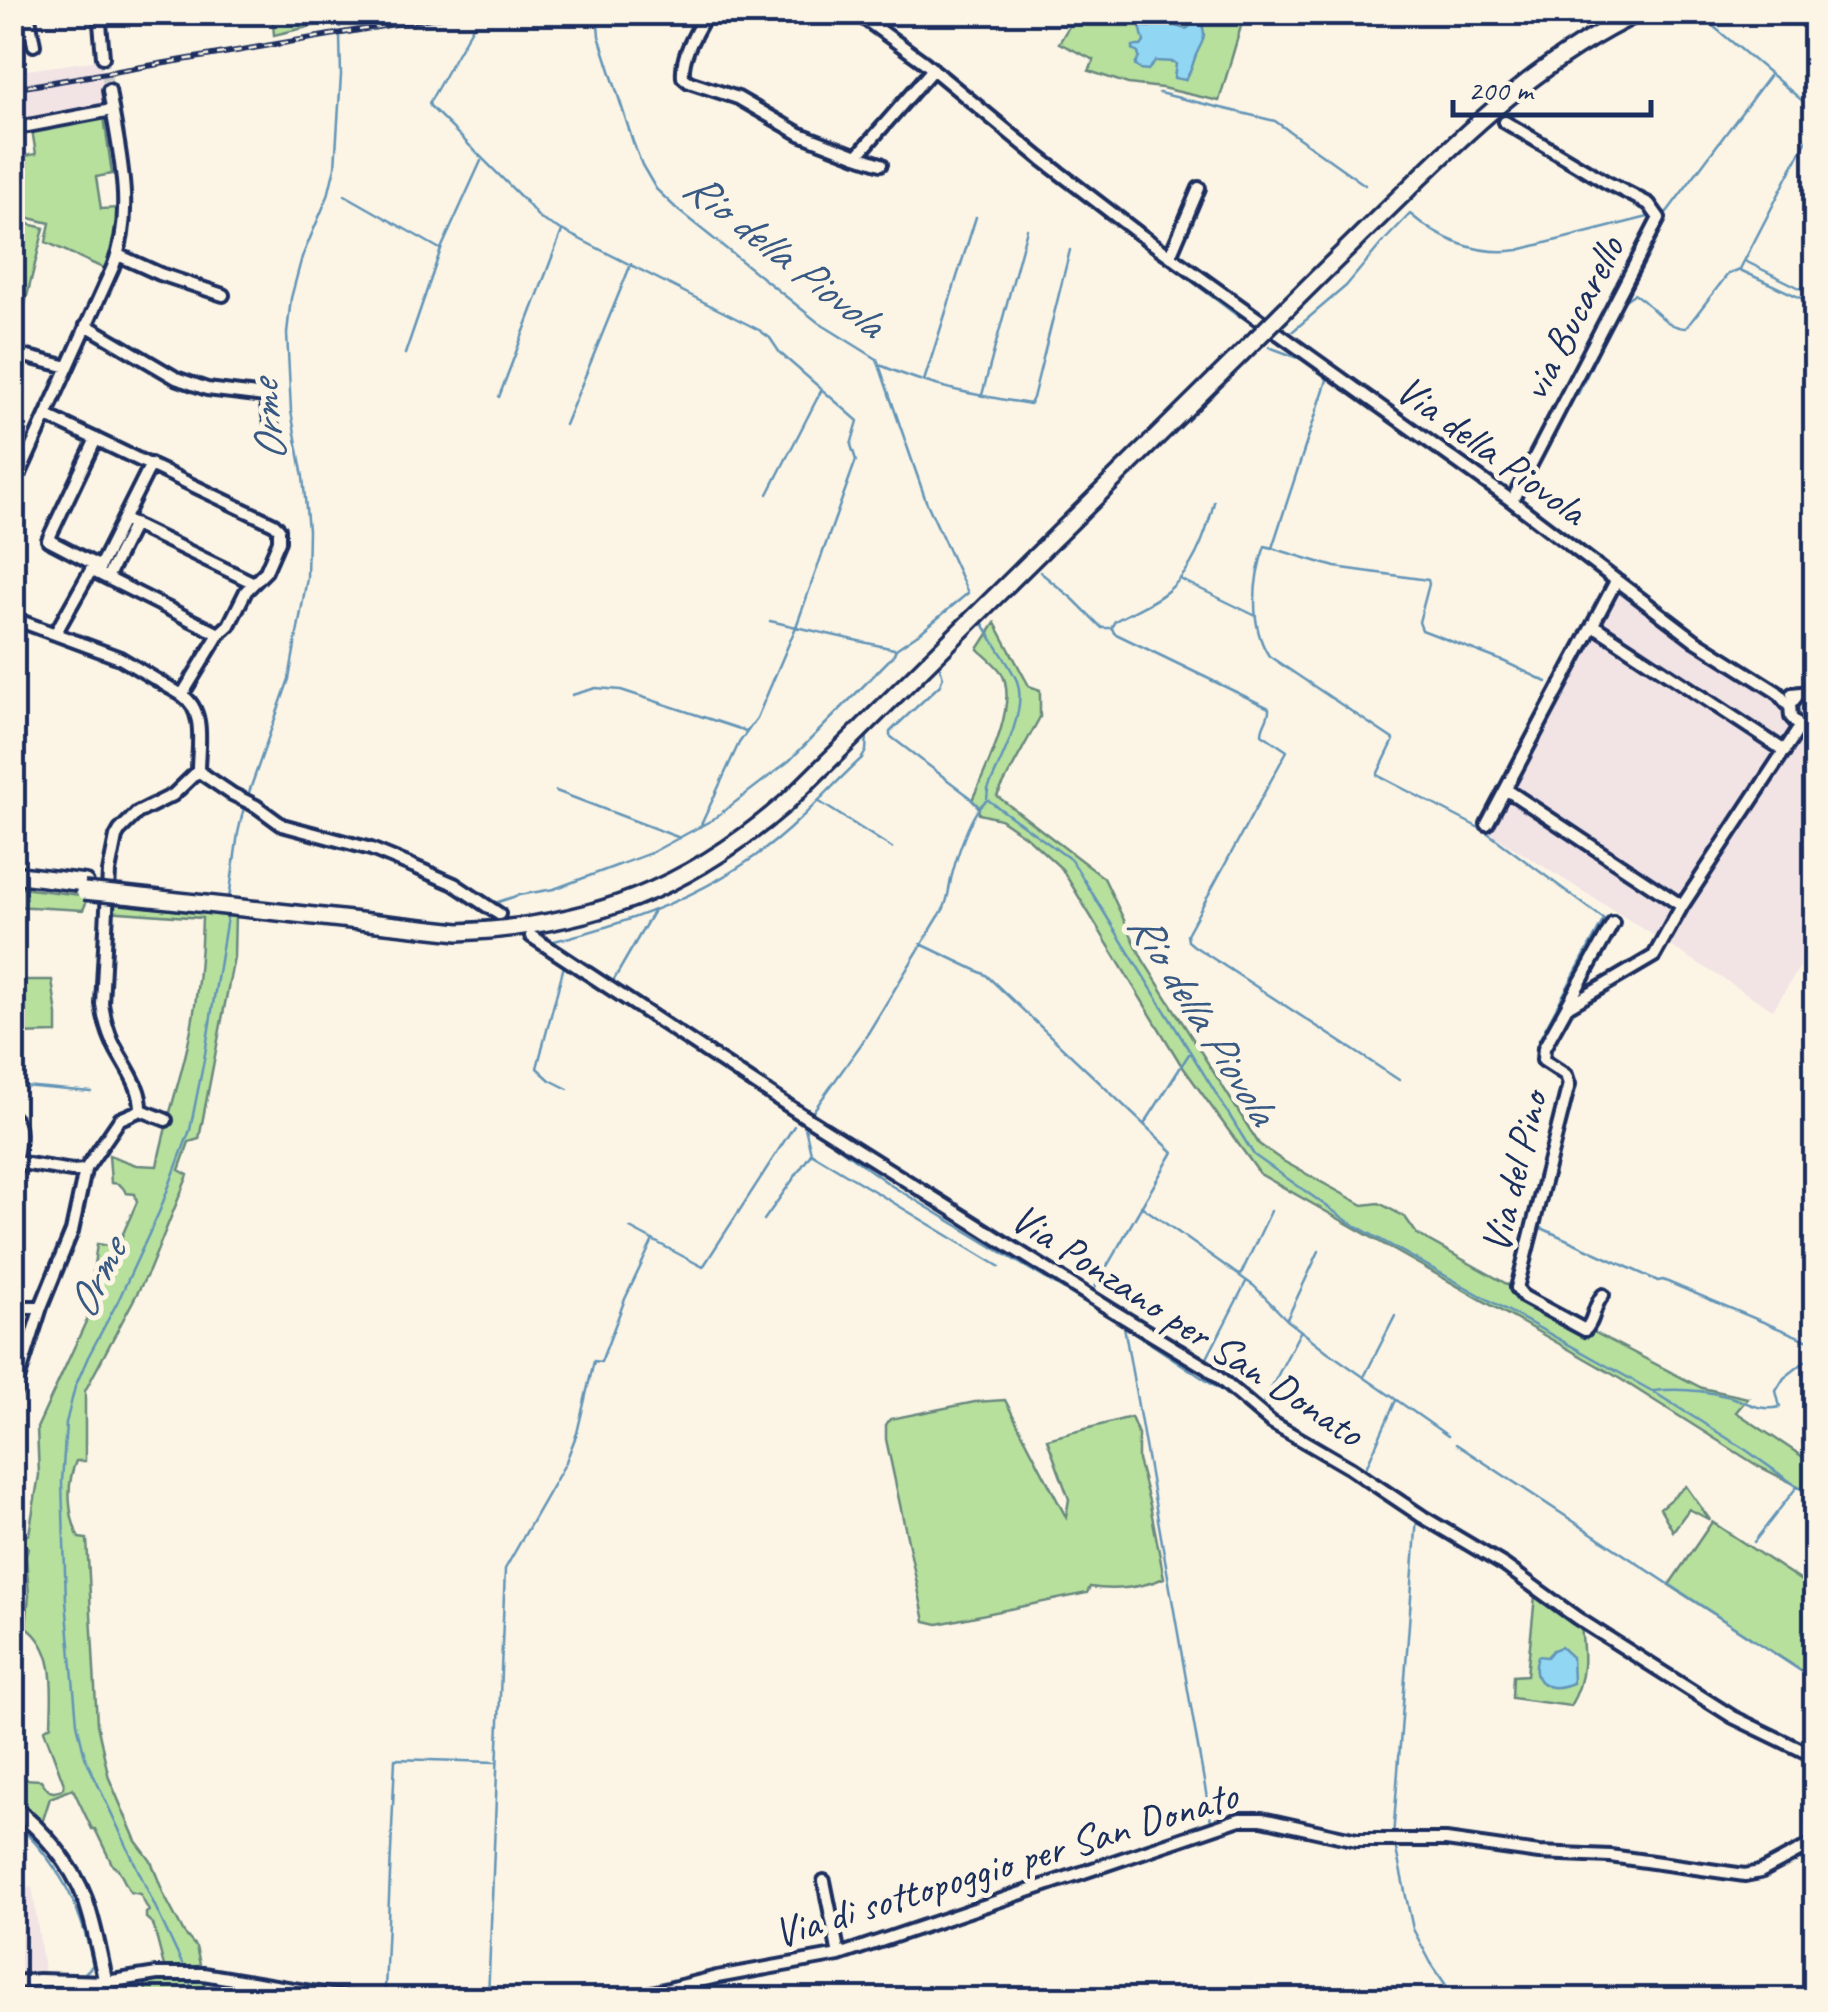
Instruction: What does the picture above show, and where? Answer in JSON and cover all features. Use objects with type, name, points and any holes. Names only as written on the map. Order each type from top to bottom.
[{"type":"highway","points":[[12,883],[428,922],[504,921],[591,905],[690,863],[750,822],[809,768],[1488,102],[1550,55],[1622,12]]},
{"type":"highway","points":[[1277,312],[1510,94],[1566,54],[1640,12]]},
{"type":"highway","points":[[12,874],[85,887]]},
{"type":"main road","points":[[12,1806],[48,1840],[77,1882],[94,1927],[110,2000]]},
{"type":"street","points":[[28,12],[34,45]]},
{"type":"street","points":[[100,12],[103,57]]},
{"type":"street","points":[[707,12],[685,57],[682,77],[738,98],[800,134],[881,164]]},
{"type":"street","name":"Via della Piovola","points":[[855,12],[1170,256],[1512,502],[1696,641],[1778,692]]},
{"type":"street","points":[[857,156],[933,69]]},
{"type":"street","points":[[12,491],[118,255],[124,233],[126,212],[109,90]]},
{"type":"street","points":[[12,129],[112,110]]},
{"type":"street","name":"via Bucarello","points":[[1505,122],[1650,204],[1659,218],[1512,502]]},
{"type":"street","points":[[1170,256],[1199,188]]},
{"type":"street","points":[[118,255],[160,274],[223,294]]},
{"type":"street","points":[[86,325],[176,378],[207,389],[265,396],[276,446]]},
{"type":"street","points":[[12,353],[68,367]]},
{"type":"street","points":[[47,416],[274,524],[280,534],[266,571],[246,591],[229,625],[219,634],[182,695]]},
{"type":"street","points":[[96,439],[48,540],[99,572],[219,634]]},
{"type":"street","points":[[55,634],[129,522],[151,464]]},
{"type":"street","points":[[129,522],[254,583]]},
{"type":"street","points":[[1487,824],[1616,581]]},
{"type":"street","points":[[12,618],[120,658],[191,700],[198,719],[198,770],[173,794],[148,806],[128,822],[113,848],[102,1004],[111,1038],[142,1103],[140,1110]]},
{"type":"street","points":[[1593,625],[1784,751]]},
{"type":"street","points":[[1778,692],[1814,692]]},
{"type":"street","points":[[1778,692],[1800,727],[1816,727]]},
{"type":"street","points":[[1790,707],[1798,695]]},
{"type":"street","points":[[1566,1009],[1651,959],[1800,727]]},
{"type":"street","points":[[198,770],[282,825],[371,849],[454,884],[500,914]]},
{"type":"street","points":[[1506,790],[1682,906]]},
{"type":"street","name":"Via del Pino","points":[[1603,1295],[1585,1330],[1524,1297],[1517,1288],[1570,1084],[1566,1076],[1543,1060],[1542,1053],[1613,923]]},
{"type":"street","name":"Via Ponzano per San Donato","points":[[530,936],[807,1118],[1204,1366],[1271,1422],[1506,1566],[1580,1619],[1733,1717],[1816,1757]]},
{"type":"street","points":[[12,1399],[41,1307],[72,1230],[85,1170],[120,1119],[140,1110],[166,1120]]},
{"type":"street","points":[[12,1117],[19,1129],[12,1177]]},
{"type":"street","points":[[15,1162],[85,1170]]},
{"type":"street","points":[[12,1307],[41,1307]]},
{"type":"street","name":"Via di sottopoggio per San Donato","points":[[624,2000],[717,1976],[840,1955],[1240,1818],[1262,1819],[1356,1840],[1446,1840],[1539,1853],[1610,1856],[1745,1876],[1814,1843]]},
{"type":"street","points":[[824,1880],[840,1955]]},
{"type":"street","points":[[12,1982],[106,1982],[171,1973],[203,1974],[359,2000]]},
{"type":"shaded area","points":[[100,60],[108,105],[13,125],[12,72]]},
{"type":"shaded area","points":[[1617,589],[1815,728],[1815,942],[1773,1010],[1485,830]]},
{"type":"shaded area","points":[[32,1886],[45,1978],[13,1979],[12,1889]]},
{"type":"green space","points":[[1237,12],[1244,16],[1219,101],[1128,84],[1089,71],[1094,60],[1059,43],[1077,13]]},
{"type":"green space","points":[[272,13],[321,13],[321,24],[274,35]]},
{"type":"green space","points":[[104,116],[112,174],[96,177],[101,209],[119,208],[116,239],[105,269],[46,242],[50,223],[13,214],[13,158],[36,154],[32,130]]},
{"type":"green space","points":[[13,220],[44,228],[19,328],[13,327]]},
{"type":"green space","points":[[995,623],[1029,686],[1040,690],[1040,717],[997,796],[1104,878],[1143,960],[1259,1144],[1363,1205],[1379,1203],[1405,1217],[1417,1234],[1584,1327],[1702,1388],[1748,1398],[1736,1412],[1815,1465],[1815,1500],[1614,1375],[1260,1174],[1180,1063],[1062,869],[1000,819],[979,814],[972,800],[1004,718],[1006,685],[1001,672],[978,649]]},
{"type":"green space","points":[[13,887],[89,896],[83,910],[13,906]]},
{"type":"green space","points":[[107,898],[235,912],[234,957],[199,1139],[189,1142],[179,1170],[188,1175],[149,1271],[85,1391],[85,1461],[76,1461],[70,1489],[75,1529],[79,1538],[87,1539],[97,1724],[109,1778],[136,1841],[151,1861],[184,1933],[196,1947],[208,1999],[147,1999],[141,1981],[166,1974],[153,1924],[146,1918],[149,1911],[140,1894],[130,1892],[113,1866],[73,1789],[50,1798],[42,1823],[18,1800],[23,1779],[41,1780],[52,1792],[63,1789],[64,1784],[44,1730],[51,1725],[48,1658],[26,1627],[28,1547],[14,1540],[29,1534],[39,1475],[37,1428],[95,1302],[92,1300],[98,1274],[93,1272],[97,1244],[117,1247],[137,1202],[135,1194],[111,1183],[109,1155],[136,1165],[157,1166],[188,1044],[198,981],[202,918],[106,911]]},
{"type":"green space","points":[[15,980],[52,980],[57,1033],[13,1034]]},
{"type":"green space","points":[[1005,1400],[1066,1517],[1069,1499],[1047,1439],[1131,1417],[1138,1434],[1138,1460],[1164,1578],[1127,1588],[1090,1587],[1087,1593],[938,1624],[925,1621],[886,1425],[890,1419]]},
{"type":"green space","points":[[1686,1486],[1710,1520],[1689,1509],[1673,1531],[1660,1508]]},
{"type":"green space","points":[[1712,1522],[1815,1590],[1815,1657],[1805,1673],[1669,1585]]},
{"type":"green space","points":[[1536,1586],[1580,1619],[1582,1674],[1570,1706],[1512,1698],[1513,1676],[1527,1675]]},
{"type":"water","points":[[1157,13],[1173,13],[1176,26],[1185,29],[1193,20],[1201,21],[1203,39],[1185,80],[1174,78],[1174,62],[1156,61],[1148,70],[1135,65],[1139,57],[1133,46],[1144,42],[1140,26],[1150,27]]},
{"type":"water","points":[[1561,1647],[1572,1657],[1573,1683],[1556,1687],[1543,1684],[1536,1673],[1538,1656],[1547,1657]]},
{"type":"waterway","name":"Orme","points":[[340,12],[340,27]]},
{"type":"waterway","name":"Rio della Piovola","points":[[495,903],[554,889],[651,853],[712,820],[789,761],[896,649],[968,593],[926,501],[877,359],[819,323],[656,189],[633,142],[599,36],[597,12]]},
{"type":"waterway","points":[[844,12],[913,61]]},
{"type":"waterway","points":[[1696,12],[1816,112]]},
{"type":"waterway","points":[[473,26],[430,106],[540,219],[759,330],[858,421],[851,445],[856,460],[796,627],[757,718],[739,743],[700,827]]},
{"type":"waterway","name":"Orme","points":[[247,798],[289,679],[307,578],[308,530],[291,411],[287,333],[302,257],[328,196],[335,167],[340,37]]},
{"type":"waterway","points":[[1660,214],[1667,212],[1769,76]]},
{"type":"waterway","points":[[934,78],[1036,161]]},
{"type":"waterway","points":[[1159,93],[1275,121],[1365,185]]},
{"type":"waterway","points":[[1578,394],[1622,302],[1634,294],[1665,320],[1686,328],[1728,274],[1740,269],[1816,122]]},
{"type":"waterway","points":[[405,354],[441,249],[481,161]]},
{"type":"waterway","points":[[1058,178],[1132,236]]},
{"type":"waterway","points":[[345,195],[440,249]]},
{"type":"waterway","points":[[1293,331],[1346,286],[1410,214],[1460,244],[1488,251],[1518,250],[1652,216]]},
{"type":"waterway","points":[[924,381],[976,217]]},
{"type":"waterway","points":[[982,395],[1027,229]]},
{"type":"waterway","points":[[499,397],[562,231]]},
{"type":"waterway","points":[[1140,242],[1239,317]]},
{"type":"waterway","points":[[880,365],[954,390],[1030,404],[1070,250]]},
{"type":"waterway","points":[[1745,261],[1816,296]]},
{"type":"waterway","points":[[565,425],[631,264]]},
{"type":"waterway","points":[[1740,270],[1816,305]]},
{"type":"waterway","points":[[1269,347],[1301,359],[1327,380],[1272,548],[1265,546],[1261,559],[1255,602],[1258,631],[1269,656],[1394,740],[1377,775],[1485,831],[1604,919],[1539,1040],[1537,1058],[1544,1066]]},
{"type":"waterway","points":[[768,494],[821,391]]},
{"type":"waterway","points":[[1112,626],[1179,580],[1198,549],[1214,502]]},
{"type":"waterway","points":[[1272,548],[1335,567],[1428,580],[1419,622],[1422,630],[1547,682]]},
{"type":"waterway","points":[[1040,572],[1102,628],[1112,628],[1114,633],[1269,708],[1262,734],[1287,751],[1187,934],[1188,941],[1399,1080]]},
{"type":"waterway","points":[[1182,580],[1256,616]]},
{"type":"waterway","name":"Rio della Piovola","points":[[980,618],[1013,673],[1019,693],[1016,721],[987,799]]},
{"type":"waterway","points":[[770,621],[894,649]]},
{"type":"waterway","points":[[939,664],[943,677],[940,685],[890,736],[977,805]]},
{"type":"waterway","points":[[572,695],[596,688],[621,690],[746,731]]},
{"type":"waterway","points":[[554,941],[654,910],[747,862],[801,818],[862,758],[867,734],[887,714]]},
{"type":"waterway","points":[[556,791],[680,838]]},
{"type":"waterway","name":"Rio della Piovola","points":[[988,800],[1076,867],[1254,1155],[1349,1222],[1652,1391],[1816,1500]]},
{"type":"waterway","points":[[818,801],[892,848]]},
{"type":"waterway","points":[[809,1117],[862,1043],[944,908],[965,835],[986,801]]},
{"type":"waterway","name":"Orme","points":[[229,899],[245,803]]},
{"type":"waterway","name":"Orme","points":[[185,1970],[85,1757],[77,1723],[66,1601],[62,1482],[66,1423],[75,1387],[160,1210],[190,1130],[228,911]]},
{"type":"waterway","points":[[612,983],[653,912]]},
{"type":"waterway","points":[[921,944],[986,975],[1173,1152],[1095,1287]]},
{"type":"waterway","points":[[565,962],[537,1068],[568,1089]]},
{"type":"waterway","points":[[1145,1123],[1189,1054]]},
{"type":"waterway","points":[[702,1055],[750,1088]]},
{"type":"waterway","points":[[12,1085],[91,1092]]},
{"type":"waterway","points":[[778,1106],[797,1118]]},
{"type":"waterway","points":[[803,1122],[892,1186],[1124,1326],[1222,1391]]},
{"type":"waterway","points":[[804,1123],[811,1153],[1000,1267]]},
{"type":"waterway","points":[[630,1228],[703,1267],[794,1126]]},
{"type":"waterway","points":[[764,1220],[811,1154]]},
{"type":"waterway","points":[[1141,1206],[1254,1286],[1287,1320],[1328,1352],[1448,1436]]},
{"type":"waterway","points":[[1241,1274],[1271,1211]]},
{"type":"waterway","points":[[1537,1226],[1658,1281],[1816,1344]]},
{"type":"waterway","points":[[488,2000],[505,1569],[565,1464],[577,1433],[594,1361],[601,1362],[653,1240]]},
{"type":"waterway","points":[[1287,1319],[1319,1251]]},
{"type":"waterway","points":[[1204,1364],[1246,1282]]},
{"type":"waterway","points":[[1365,1375],[1395,1316]]},
{"type":"waterway","points":[[1124,1326],[1211,1821],[1254,1811],[1322,1827]]},
{"type":"waterway","points":[[1264,1402],[1300,1332]]},
{"type":"waterway","points":[[1654,1391],[1699,1391],[1759,1407],[1780,1407],[1776,1391],[1784,1378],[1816,1353]]},
{"type":"waterway","points":[[1365,1470],[1396,1400]]},
{"type":"waterway","points":[[1456,1444],[1816,1681]]},
{"type":"waterway","points":[[1360,1479],[1360,1484],[1369,1485]]},
{"type":"waterway","points":[[1807,1491],[1816,1483]]},
{"type":"waterway","points":[[1754,1542],[1796,1488]]},
{"type":"waterway","points":[[1393,1838],[1417,1517]]},
{"type":"waterway","points":[[1803,1756],[1807,1843]]},
{"type":"waterway","points":[[385,1990],[395,1759],[496,1762]]},
{"type":"waterway","points":[[12,1819],[43,1852],[65,1885],[93,1965],[84,1974],[45,1974]]},
{"type":"waterway","points":[[1395,1845],[1413,1929],[1456,2000]]},
{"type":"waterway","points":[[1548,1858],[1578,1860]]},
{"type":"waterway","points":[[1589,1860],[1627,1863]]},
{"type":"waterway","points":[[1669,1869],[1706,1874]]},
{"type":"waterway","name":"Orme","points":[[188,1978],[196,2000]]},
{"type":"waterway","points":[[24,1986],[28,2000]]},
{"type":"tunnel","points":[[103,57],[109,90]]},
{"type":"railway","points":[[12,89],[466,12]]}]
